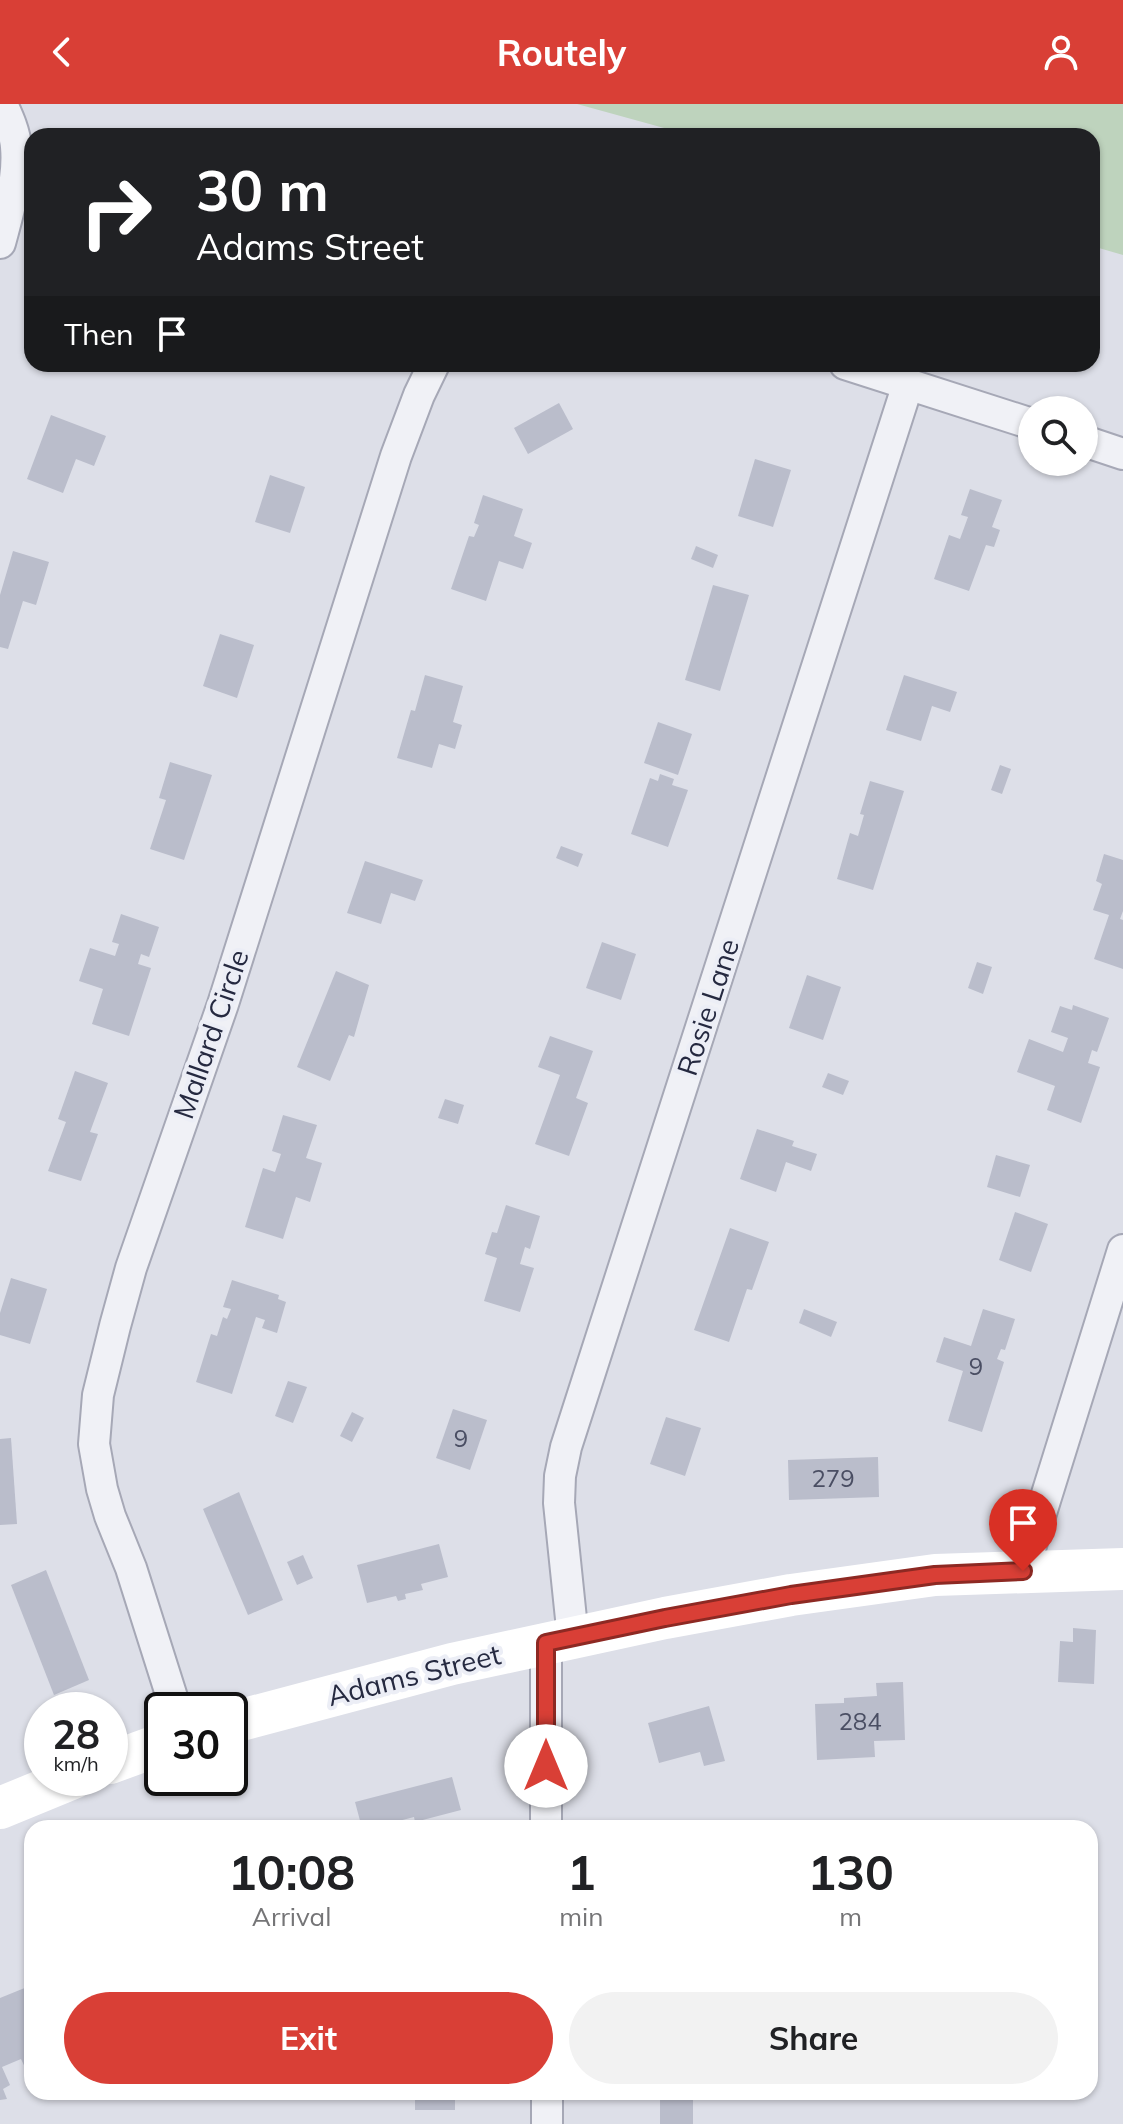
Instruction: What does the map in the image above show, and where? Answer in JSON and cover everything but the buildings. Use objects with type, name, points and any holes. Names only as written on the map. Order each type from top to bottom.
[{"type":"street","points":[[0,243],[16,164],[14,137],[2,104]]},
{"type":"street","name":"Mallard Circle","points":[[170,1692],[98,1474],[94,1434],[100,1385],[131,1268],[223,1004],[396,456],[430,372]]},
{"type":"street","points":[[870,372],[1018,419]]},
{"type":"street","name":"Rosie Lane","points":[[547,1820],[559,1641],[560,1476],[566,1447],[908,384]]},
{"type":"street","points":[[1098,446],[1123,454]]},
{"type":"street","points":[[1023,1571],[1123,1250]]},
{"type":"street","name":"Adams Street","points":[[248,1718],[452,1664],[665,1618],[791,1595],[935,1575],[1123,1569]]},
{"type":"street","points":[[0,1808],[29,1796]]},
{"type":"street","points":[[547,2100],[547,2124]]},
{"type":"green space","points":[[577,104],[1123,104],[1123,255],[1100,248],[1100,128],[664,128]]},
{"type":"route","points":[[546,1766],[546,1643],[791,1595],[935,1575],[1023,1571]]}]
